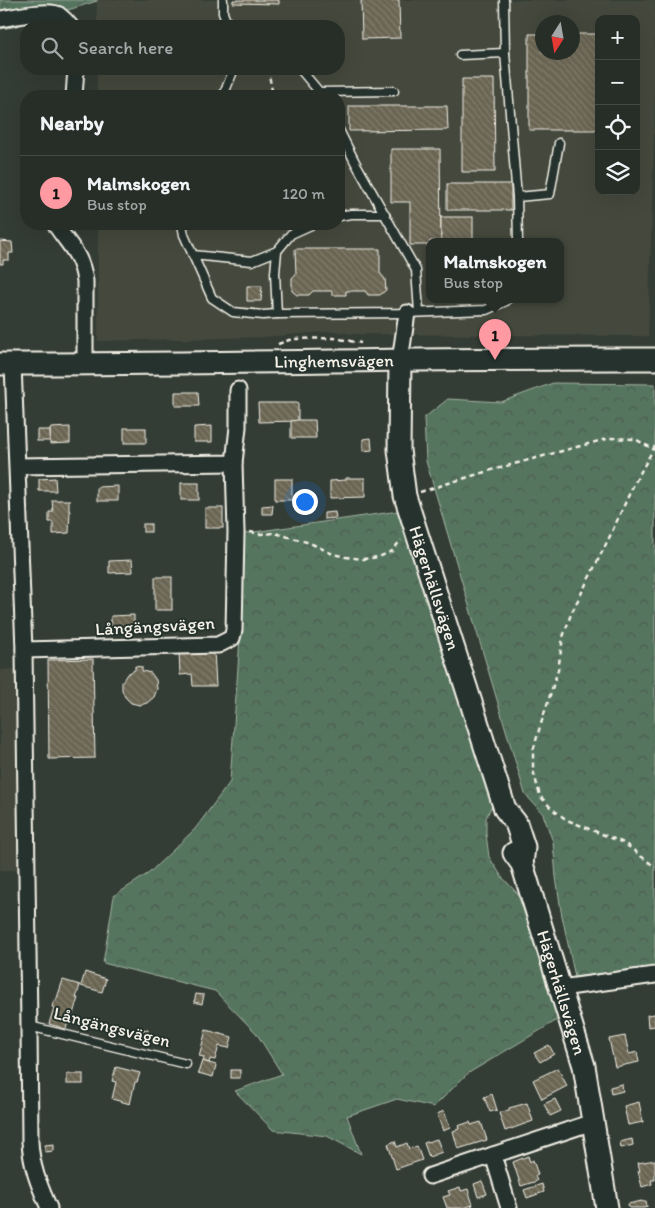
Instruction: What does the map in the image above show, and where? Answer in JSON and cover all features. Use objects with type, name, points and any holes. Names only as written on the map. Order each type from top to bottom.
[{"type":"street","points":[[0,19],[49,13],[57,14],[65,20]]},
{"type":"street","points":[[74,90],[76,75]]},
{"type":"street","points":[[59,230],[79,257],[83,270],[85,282],[85,364]]},
{"type":"street","points":[[400,360],[413,312]]},
{"type":"street","name":"Linghemsvägen","points":[[6,364],[655,359]]},
{"type":"street","name":"Hägerhällsvägen","points":[[400,360],[399,450],[405,496],[505,810],[516,824],[524,847],[522,864],[584,1066],[607,1208]]},
{"type":"street","name":"Långängsvägen","points":[[6,364],[18,466],[24,650],[31,1155],[39,1185],[49,1208]]},
{"type":"street","name":"Långängsvägen","points":[[24,650],[218,645],[232,638],[234,630],[236,532],[234,463],[238,427],[238,390]]},
{"type":"street","points":[[18,466],[234,463]]},
{"type":"street","points":[[561,988],[655,975]]},
{"type":"street","points":[[430,1176],[594,1122]]},
{"type":"street","points":[[493,1155],[509,1208]]},
{"type":"lane","points":[[223,0],[223,13],[226,20]]},
{"type":"lane","points":[[504,0],[505,54],[517,196],[518,238]]},
{"type":"lane","points":[[460,55],[505,54]]},
{"type":"lane","points":[[226,90],[232,75]]},
{"type":"lane","points":[[305,75],[318,90]]},
{"type":"lane","points":[[345,93],[394,91]]},
{"type":"lane","points":[[345,142],[416,270],[413,312]]},
{"type":"lane","points":[[517,196],[550,194],[559,143]]},
{"type":"lane","points":[[345,215],[385,214]]},
{"type":"lane","points":[[183,230],[212,298],[233,312],[263,315],[486,310],[504,303]]},
{"type":"lane","points":[[193,255],[252,261],[277,251],[291,234],[300,230]]},
{"type":"lane","points":[[277,251],[275,273],[277,314]]},
{"type":"lane","name":"Långängsvägen","points":[[29,1026],[186,1064]]},
{"type":"path","points":[[269,75],[272,90]]},
{"type":"path","points":[[405,496],[610,438],[635,438],[654,449],[633,486],[571,614],[563,637],[558,670],[539,730],[534,751],[533,770],[540,796],[552,809],[567,820],[624,843],[655,867]]},
{"type":"path","points":[[236,532],[275,533],[310,543],[333,554],[363,559],[379,557],[392,551],[401,541],[412,519]]},
{"type":"shaded area","points":[[97,0],[655,0],[655,104],[648,336],[352,334],[335,331],[263,337],[98,341],[98,230],[345,230],[345,90],[97,90],[97,75],[345,75],[345,20],[97,20]]},
{"type":"shaded area","points":[[15,669],[18,870],[0,870],[0,670]]},
{"type":"green space","points":[[0,0],[97,0],[36,20],[20,20],[20,25],[0,29]]},
{"type":"green space","points":[[553,383],[655,384],[655,968],[575,977],[561,911],[553,842],[543,814],[525,794],[426,461],[424,418],[448,399],[501,402]]},
{"type":"green space","points":[[399,511],[493,803],[486,818],[489,857],[502,877],[517,893],[564,1016],[467,1074],[434,1107],[397,1099],[347,1116],[361,1154],[327,1136],[273,1130],[235,1091],[282,1074],[257,1034],[215,991],[103,963],[114,896],[149,873],[195,829],[230,782],[240,638],[240,534]]},
{"type":"building","points":[[233,0],[279,0],[279,4],[233,3]]},
{"type":"building","points":[[361,0],[399,0],[400,38],[362,39]]},
{"type":"building","points":[[529,34],[535,34],[535,60],[580,60],[580,34],[595,34],[595,130],[529,130]]},
{"type":"building","points":[[462,79],[494,79],[495,172],[462,172]]},
{"type":"building","points":[[349,106],[447,106],[448,130],[349,131]]},
{"type":"building","points":[[391,149],[440,149],[441,238],[426,238],[426,245],[410,245],[410,202],[391,202]]},
{"type":"building","points":[[447,184],[511,184],[511,210],[447,210]]},
{"type":"building","points":[[441,217],[473,217],[473,238],[441,238]]},
{"type":"building","points":[[0,241],[12,242],[13,253],[9,253],[9,260],[3,260],[3,264],[0,264]]},
{"type":"building","points":[[295,249],[380,249],[380,273],[385,279],[386,290],[380,295],[368,295],[365,291],[346,291],[346,295],[332,295],[332,291],[313,291],[309,295],[297,295],[292,291],[292,278],[296,274]]},
{"type":"building","points":[[247,286],[262,286],[261,301],[247,301]]},
{"type":"building","points":[[175,392],[198,392],[199,406],[175,406]]},
{"type":"building","points":[[258,403],[298,403],[298,421],[259,422]]},
{"type":"building","points":[[315,420],[316,438],[291,438],[291,421]]},
{"type":"building","points":[[212,426],[212,442],[194,442],[194,427]]},
{"type":"building","points":[[70,427],[70,443],[50,444],[50,428]]},
{"type":"building","points":[[124,428],[146,428],[146,443],[124,443]]},
{"type":"building","points":[[37,430],[50,430],[50,441],[37,441]]},
{"type":"building","points":[[371,438],[372,450],[363,451],[363,439]]},
{"type":"building","points":[[55,478],[56,491],[39,491],[39,479]]},
{"type":"building","points":[[346,478],[365,478],[365,497],[330,498],[330,481],[346,480]]},
{"type":"building","points":[[275,479],[292,479],[292,500],[275,500]]},
{"type":"building","points":[[181,483],[199,483],[199,500],[181,500]]},
{"type":"building","points":[[118,486],[118,501],[97,501],[97,487]]},
{"type":"building","points":[[52,500],[69,500],[69,533],[53,534],[53,522],[49,522],[49,512],[53,512]]},
{"type":"building","points":[[273,505],[272,514],[262,514],[262,506]]},
{"type":"building","points":[[205,508],[223,508],[223,528],[205,528]]},
{"type":"building","points":[[335,512],[336,518],[324,519],[324,513]]},
{"type":"building","points":[[143,524],[151,524],[151,532],[143,532]]},
{"type":"building","points":[[132,560],[133,572],[109,573],[109,561]]},
{"type":"building","points":[[155,577],[172,577],[172,610],[155,610]]},
{"type":"building","points":[[134,615],[134,627],[111,627],[111,616]]},
{"type":"building","points":[[214,650],[216,686],[193,686],[192,674],[180,675],[179,652]]},
{"type":"building","points":[[93,659],[95,758],[49,759],[48,660]]},
{"type":"building","points":[[135,666],[142,667],[142,671],[151,673],[156,680],[157,689],[154,697],[147,703],[140,705],[131,703],[125,697],[122,690],[122,682],[127,674],[135,670]]},
{"type":"building","points":[[85,972],[106,979],[102,992],[81,986]]},
{"type":"building","points":[[63,980],[80,985],[76,998],[78,998],[70,1023],[68,1022],[66,1029],[49,1024],[54,1000],[56,1001]]},
{"type":"building","points":[[196,994],[204,995],[202,1004],[194,1002]]},
{"type":"building","points":[[655,1014],[655,1026],[648,1027],[647,1015]]},
{"type":"building","points":[[143,1029],[148,1030],[145,1041],[140,1040]]},
{"type":"building","points":[[206,1030],[232,1037],[229,1048],[219,1046],[215,1060],[210,1059],[209,1063],[203,1061],[204,1057],[199,1056]]},
{"type":"building","points":[[625,1036],[629,1054],[637,1052],[639,1062],[615,1067],[609,1039]]},
{"type":"building","points":[[549,1045],[554,1054],[540,1062],[534,1053]]},
{"type":"building","points":[[202,1061],[216,1065],[213,1077],[198,1073]]},
{"type":"building","points":[[116,1067],[140,1073],[137,1082],[135,1082],[130,1104],[112,1099],[116,1082],[112,1081]]},
{"type":"building","points":[[558,1068],[567,1086],[542,1099],[533,1080]]},
{"type":"building","points":[[231,1070],[240,1070],[240,1078],[231,1078]]},
{"type":"building","points":[[67,1074],[83,1074],[83,1084],[67,1084]]},
{"type":"building","points":[[622,1084],[623,1091],[611,1094],[610,1087]]},
{"type":"building","points":[[492,1094],[497,1110],[490,1112],[484,1097]]},
{"type":"building","points":[[555,1099],[561,1111],[550,1116],[544,1104]]},
{"type":"building","points":[[639,1102],[643,1122],[628,1125],[624,1106]]},
{"type":"building","points":[[527,1103],[533,1121],[505,1131],[499,1113]]},
{"type":"building","points":[[444,1111],[450,1128],[443,1131],[437,1114]]},
{"type":"building","points":[[470,1122],[471,1125],[481,1122],[487,1140],[458,1149],[453,1131],[459,1129],[458,1126]]},
{"type":"building","points":[[437,1139],[442,1152],[429,1157],[424,1143]]},
{"type":"building","points":[[632,1139],[633,1145],[621,1148],[620,1142]]},
{"type":"building","points":[[395,1141],[397,1147],[407,1143],[409,1149],[417,1146],[422,1160],[396,1169],[388,1144]]},
{"type":"building","points":[[54,1144],[54,1151],[45,1152],[45,1145]]},
{"type":"building","points":[[528,1156],[530,1162],[533,1160],[538,1175],[535,1176],[537,1181],[521,1186],[513,1162]]},
{"type":"building","points":[[655,1160],[655,1180],[651,1180],[652,1184],[642,1187],[638,1163]]},
{"type":"building","points":[[482,1181],[487,1194],[478,1197],[474,1184]]},
{"type":"building","points":[[542,1184],[544,1192],[527,1198],[524,1190]]},
{"type":"building","points":[[460,1187],[461,1191],[468,1189],[473,1205],[463,1208],[447,1208],[443,1197],[450,1195],[448,1191]]},
{"type":"building","points":[[646,1202],[647,1207],[629,1208],[628,1204]]},
{"type":"place","name":"Malmskogen","points":[[495,360]]}]
